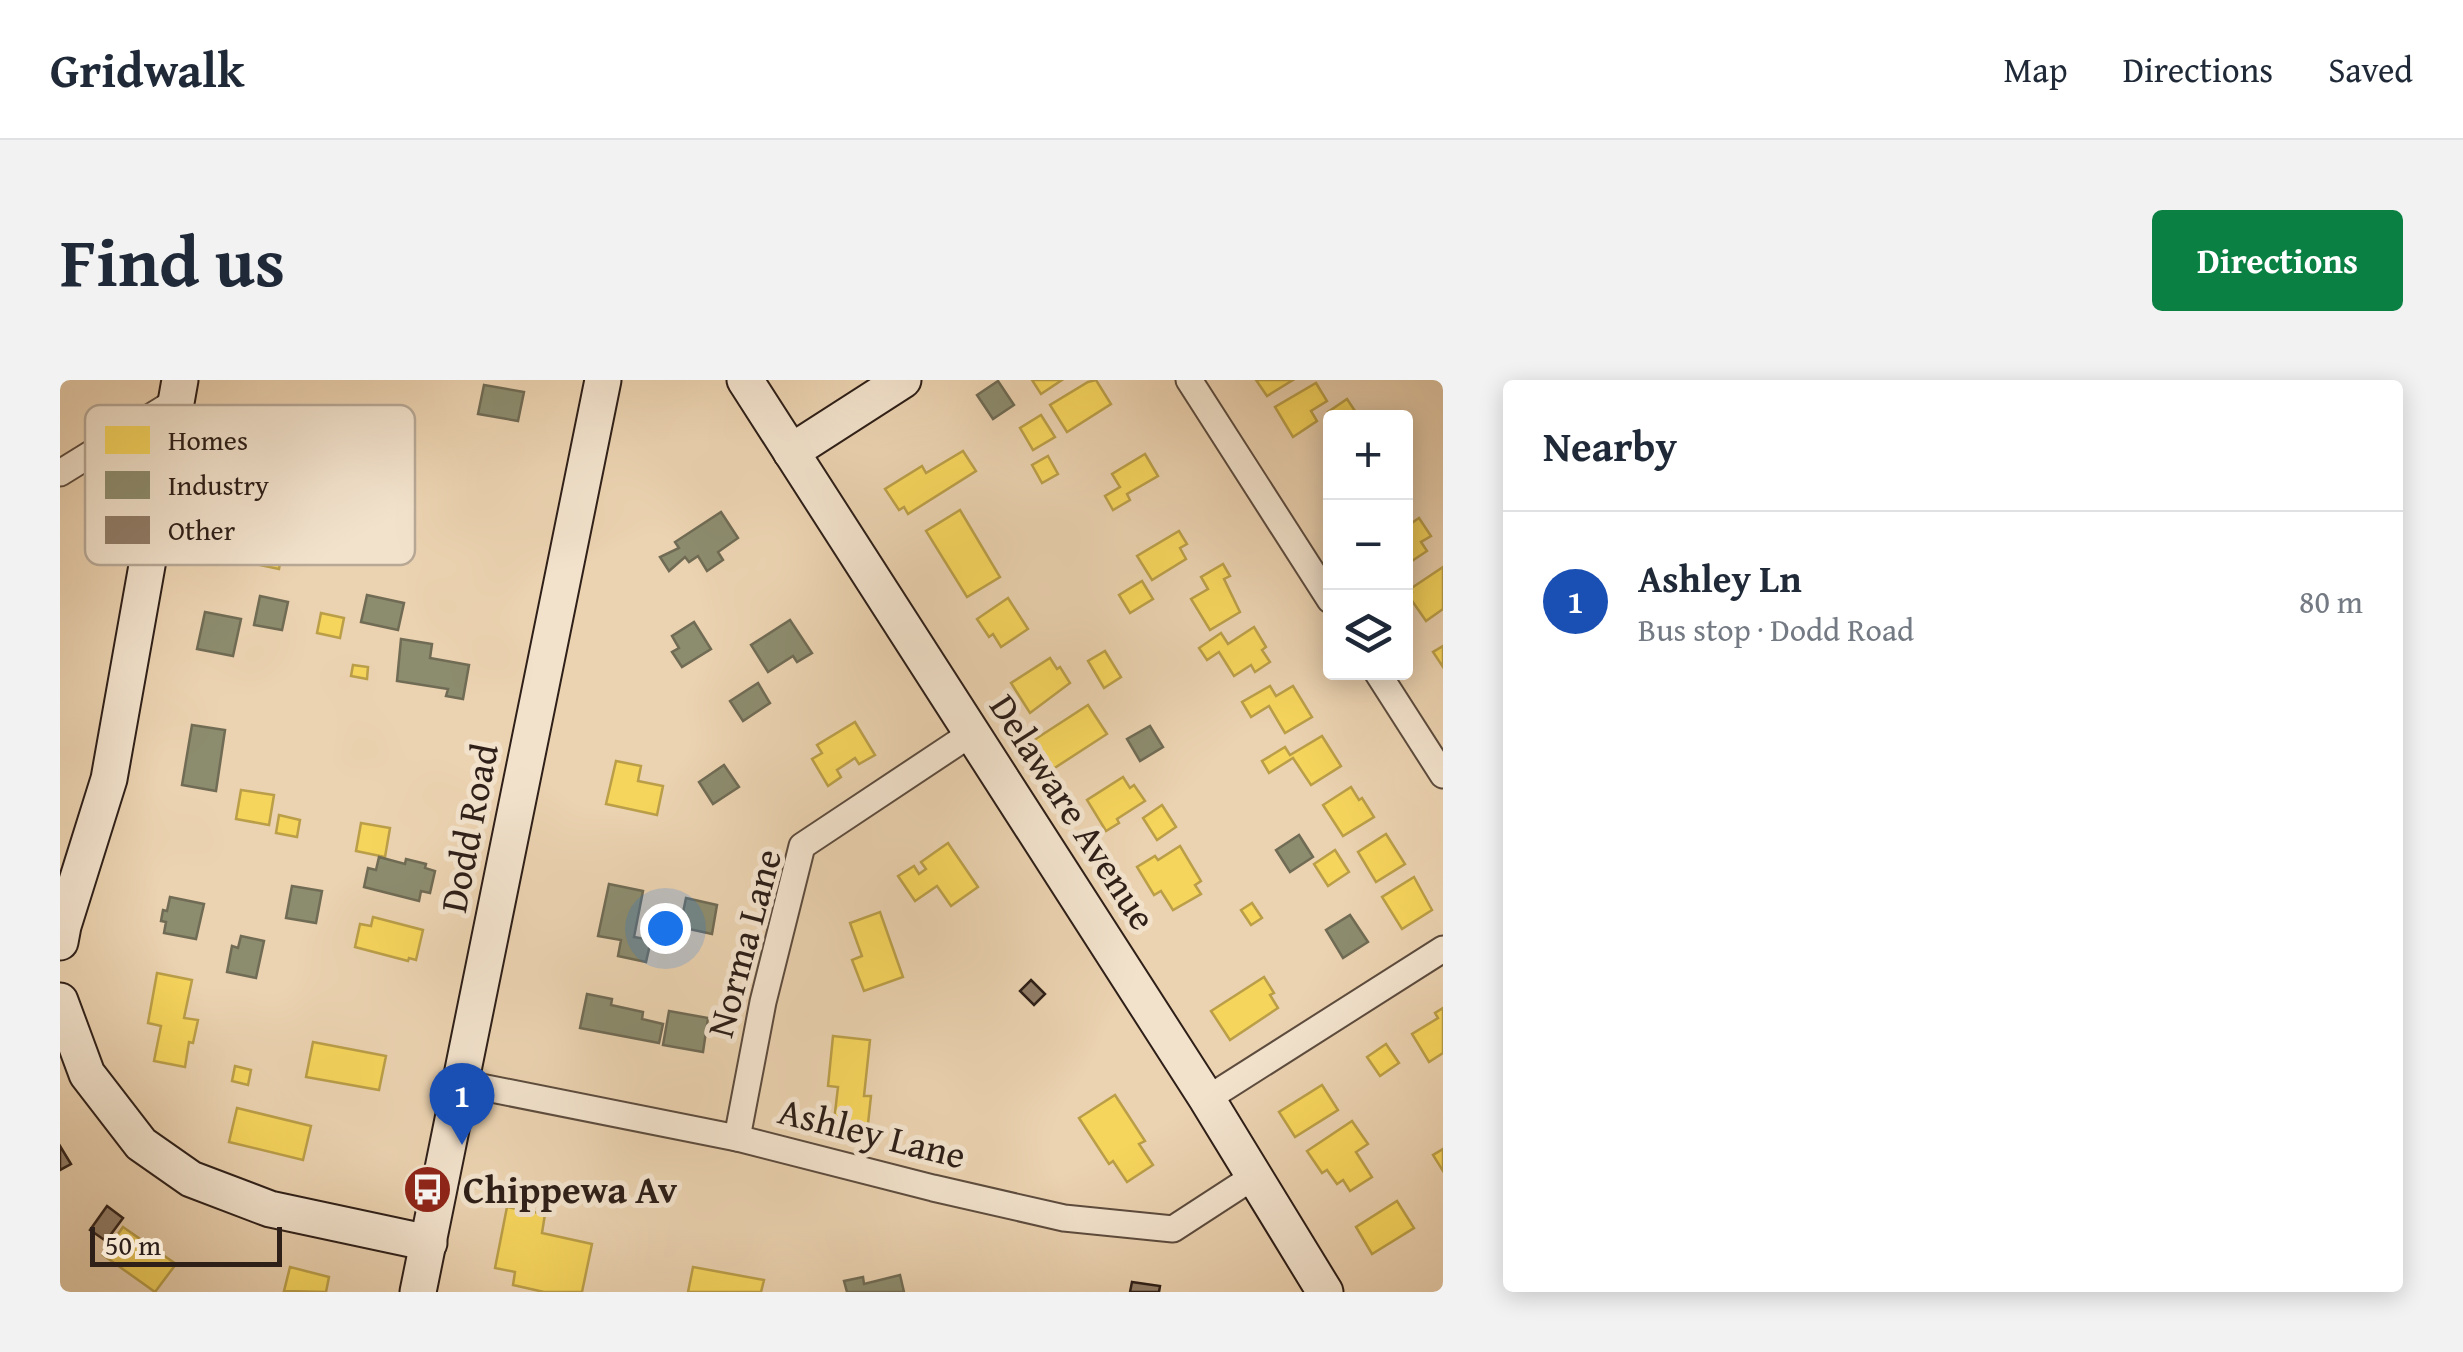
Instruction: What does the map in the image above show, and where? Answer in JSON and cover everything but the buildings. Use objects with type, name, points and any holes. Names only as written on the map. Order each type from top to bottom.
[{"type":"street","name":"Dodd Road","points":[[418,1292],[603,380]]},
{"type":"street","name":"Delaware Avenue","points":[[745,380],[1208,1099],[1325,1292]]},
{"type":"street","points":[[791,452],[903,380]]},
{"type":"street","points":[[1189,380],[1324,590]]},
{"type":"street","points":[[157,405],[179,390]]},
{"type":"street","points":[[60,473],[85,456]]},
{"type":"street","points":[[61,932],[109,779],[148,565]]},
{"type":"street","points":[[1382,680],[1443,775]]},
{"type":"street","name":"Norma Lane","points":[[737,1138],[763,1002],[802,846],[972,733]]},
{"type":"street","points":[[1208,1099],[1443,949]]},
{"type":"street","points":[[60,1001],[87,1074],[141,1144],[190,1178],[270,1209],[429,1243]]},
{"type":"street","name":"Ashley Lane","points":[[460,1083],[737,1138],[1064,1218],[1174,1228],[1253,1176]]},
{"type":"place","name":"Ashley Ln","points":[[462,1145]]},
{"type":"place","name":"Chippewa Av","points":[[428,1190]]}]
